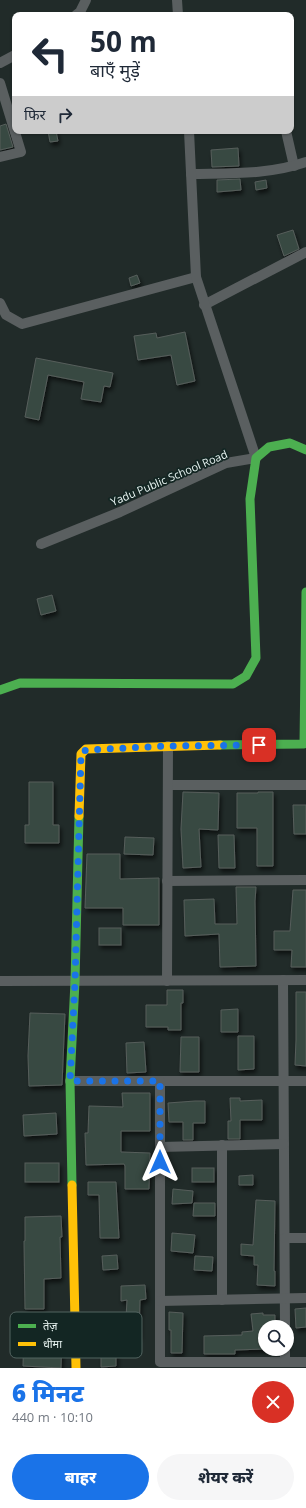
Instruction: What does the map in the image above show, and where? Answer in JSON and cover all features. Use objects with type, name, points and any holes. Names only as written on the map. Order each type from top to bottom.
[{"type":"street","points":[[80,12],[86,0]]},
{"type":"street","points":[[176,0],[178,12]]},
{"type":"street","points":[[0,63],[12,57]]},
{"type":"street","points":[[0,83],[12,122]]},
{"type":"street","points":[[0,157],[21,152],[16,134]]},
{"type":"street","points":[[0,690],[20,683],[232,684],[246,676],[256,658],[250,498],[256,458],[204,305],[196,277],[189,134]]},
{"type":"street","points":[[287,134],[294,166]]},
{"type":"street","points":[[191,174],[275,171],[306,162]]},
{"type":"street","points":[[204,305],[306,252]]},
{"type":"street","points":[[0,303],[6,315],[22,324],[196,277]]},
{"type":"street","name":"Yadu Public School Road","points":[[41,544],[120,512],[226,463],[256,458],[269,447],[290,443],[306,450]]},
{"type":"street","points":[[75,1312],[70,1081],[75,982],[81,754],[86,750],[168,746],[304,744],[306,592]]},
{"type":"street","points":[[167,980],[168,746]]},
{"type":"street","points":[[168,786],[306,785]]},
{"type":"street","points":[[167,881],[306,880]]},
{"type":"street","points":[[0,981],[75,982],[167,980],[306,980]]},
{"type":"street","points":[[283,980],[285,1320]]},
{"type":"street","points":[[70,1081],[306,1081]]},
{"type":"street","points":[[160,1081],[160,1362],[306,1362]]},
{"type":"street","points":[[160,1146],[284,1144]]},
{"type":"street","points":[[222,1145],[222,1300]]},
{"type":"street","points":[[284,1238],[306,1238]]},
{"type":"street","points":[[160,1301],[306,1298]]},
{"type":"street","points":[[285,1356],[285,1362]]},
{"type":"street","points":[[76,1358],[76,1368]]},
{"type":"building","points":[[6,124],[13,147],[0,150],[0,126]]},
{"type":"building","points":[[49,134],[57,134],[58,141],[50,142]]},
{"type":"building","points":[[238,148],[239,166],[212,167],[211,150]]},
{"type":"building","points":[[240,179],[241,190],[217,192],[217,180]]},
{"type":"building","points":[[266,180],[267,188],[256,190],[255,182]]},
{"type":"building","points":[[293,230],[299,249],[284,256],[277,235]]},
{"type":"building","points":[[137,275],[140,283],[131,286],[129,278]]},
{"type":"building","points":[[185,332],[195,381],[177,385],[171,355],[138,360],[134,336],[156,333],[157,338]]},
{"type":"building","points":[[36,358],[113,373],[110,387],[104,386],[101,402],[81,399],[84,382],[48,375],[39,420],[25,417]]},
{"type":"building","points":[[52,595],[56,611],[41,615],[37,599]]},
{"type":"building","points":[[29,782],[53,782],[53,825],[59,825],[59,843],[25,843],[25,825],[29,825]]},
{"type":"building","points":[[183,792],[219,793],[218,830],[199,829],[201,867],[183,868],[181,829]]},
{"type":"building","points":[[273,792],[273,866],[257,866],[257,828],[237,828],[237,793]]},
{"type":"building","points":[[293,805],[306,805],[306,834],[294,834]]},
{"type":"building","points":[[218,835],[234,835],[235,868],[219,868]]},
{"type":"building","points":[[125,837],[154,838],[153,855],[124,854]]},
{"type":"building","points":[[87,854],[120,854],[120,879],[159,878],[159,925],[123,925],[123,908],[85,908]]},
{"type":"building","points":[[236,887],[256,887],[256,966],[220,967],[219,934],[185,936],[184,900],[214,899],[215,924],[237,924]]},
{"type":"building","points":[[293,890],[306,890],[306,967],[291,967],[292,950],[274,950],[274,931],[290,931]]},
{"type":"building","points":[[99,928],[121,928],[121,945],[99,945]]},
{"type":"building","points":[[167,990],[183,990],[183,1003],[181,1003],[181,1030],[168,1030],[168,1027],[146,1027],[146,1005],[167,1005]]},
{"type":"building","points":[[296,992],[306,992],[306,1066],[295,1065]]},
{"type":"building","points":[[238,1009],[238,1032],[221,1032],[221,1010]]},
{"type":"building","points":[[30,1013],[65,1014],[62,1085],[29,1086],[28,1056]]},
{"type":"building","points":[[238,1036],[254,1036],[254,1069],[238,1070]]},
{"type":"building","points":[[181,1037],[199,1037],[199,1072],[180,1072]]},
{"type":"building","points":[[144,1042],[146,1072],[127,1073],[126,1043]]},
{"type":"building","points":[[122,1093],[150,1093],[150,1131],[121,1131],[121,1152],[150,1153],[149,1189],[125,1189],[124,1164],[86,1165],[85,1133],[88,1133],[89,1106],[123,1107]]},
{"type":"building","points":[[230,1098],[240,1098],[240,1101],[262,1100],[262,1120],[240,1120],[240,1139],[228,1139],[228,1121],[231,1121]]},
{"type":"building","points":[[205,1101],[205,1123],[193,1123],[193,1140],[183,1140],[183,1122],[169,1122],[168,1103]]},
{"type":"building","points":[[56,1113],[57,1134],[24,1136],[23,1115]]},
{"type":"building","points":[[25,1163],[59,1163],[59,1182],[25,1182]]},
{"type":"building","points":[[192,1168],[214,1168],[214,1182],[192,1182]]},
{"type":"building","points":[[253,1175],[253,1185],[239,1185],[239,1176]]},
{"type":"building","points":[[88,1182],[116,1182],[119,1238],[100,1238],[99,1195],[88,1195]]},
{"type":"building","points":[[173,1189],[193,1191],[192,1203],[172,1204]]},
{"type":"building","points":[[256,1200],[275,1201],[275,1286],[257,1285],[258,1265],[254,1265],[254,1256],[241,1255],[241,1244],[253,1245]]},
{"type":"building","points":[[194,1203],[215,1203],[215,1216],[193,1216]]},
{"type":"building","points":[[61,1216],[61,1278],[44,1279],[44,1309],[25,1309],[25,1217]]},
{"type":"building","points":[[172,1233],[195,1235],[193,1253],[171,1251]]},
{"type":"building","points":[[117,1255],[118,1269],[103,1270],[102,1256]]},
{"type":"building","points":[[195,1256],[213,1257],[212,1271],[194,1270]]},
{"type":"building","points":[[145,1285],[146,1299],[140,1300],[140,1312],[126,1312],[127,1300],[121,1301],[121,1286]]},
{"type":"building","points":[[306,1308],[306,1327],[296,1328],[295,1309]]},
{"type":"building","points":[[169,1312],[183,1313],[182,1353],[171,1353]]},
{"type":"building","points":[[263,1313],[263,1315],[275,1315],[275,1320],[258,1320],[258,1349],[235,1350],[235,1354],[204,1354],[204,1336],[242,1335],[242,1332],[253,1331],[251,1314]]},
{"type":"building","points":[[23,1358],[61,1358],[61,1368],[23,1366]]},
{"type":"building","points":[[101,1358],[116,1358],[116,1366],[101,1367]]},
{"type":"traffic: fast","points":[[0,690],[20,683],[233,684],[246,676],[256,658],[250,499],[256,458],[269,447],[290,443],[306,450]]},
{"type":"traffic: fast","points":[[220,745],[304,744],[306,592]]},
{"type":"traffic: fast","points":[[72,1185],[70,1081],[75,982],[79,816]]},
{"type":"traffic: slow","points":[[79,816],[81,754],[86,749],[220,745]]},
{"type":"traffic: slow","points":[[72,1185],[75,1312]]},
{"type":"traffic: slow","points":[[76,1358],[76,1368]]},
{"type":"route","points":[[160,1162],[160,1081],[70,1081],[75,982],[81,754],[83,750],[168,746],[259,745]]}]
